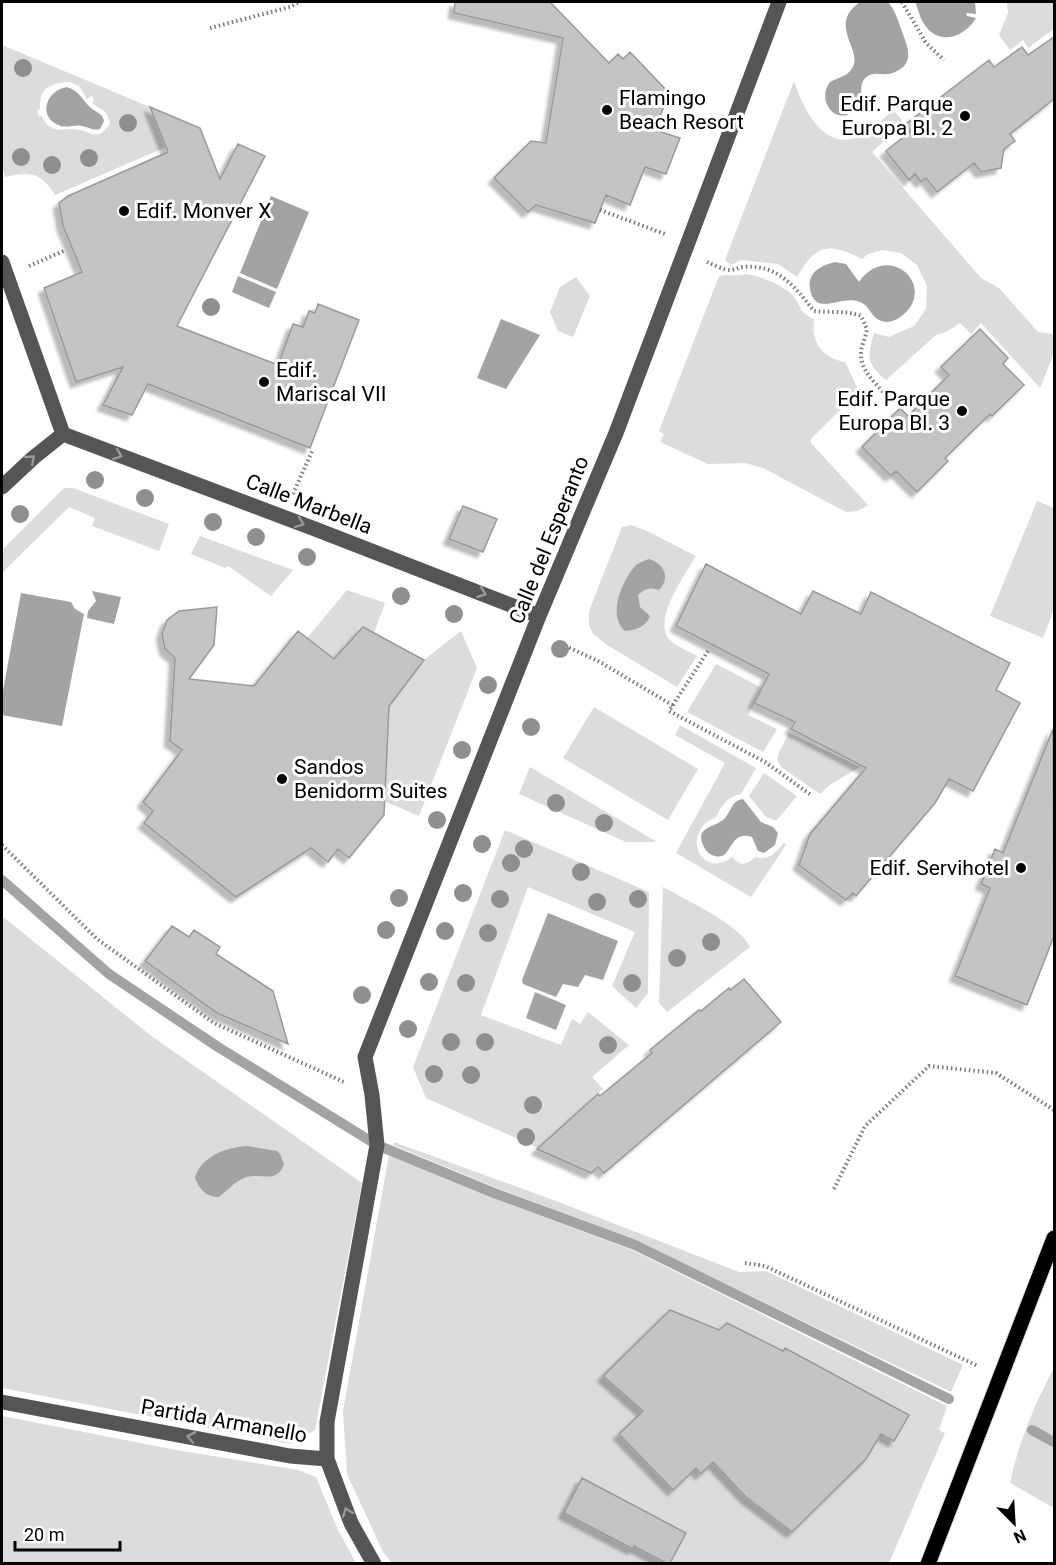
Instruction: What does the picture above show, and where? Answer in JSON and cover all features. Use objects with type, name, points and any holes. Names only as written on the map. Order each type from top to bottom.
[{"type":"main road","points":[[928,1563],[1054,1238]]},
{"type":"street","name":"Calle del Esperanto","points":[[327,1459],[327,1422],[377,1145],[372,1095],[365,1057],[537,624],[616,433],[779,2]]},
{"type":"street","points":[[2,487],[63,434],[4,269]]},
{"type":"street","name":"Calle Marbella","points":[[63,434],[283,516],[537,624]]},
{"type":"street","name":"Partida Armanello","points":[[2,1402],[290,1456],[327,1459],[351,1523],[374,1563]]},
{"type":"path","points":[[210,28],[290,7],[299,2]]},
{"type":"path","points":[[902,2],[926,43],[944,60]]},
{"type":"path","points":[[600,210],[730,270],[744,267],[768,269],[785,278],[814,311],[829,313],[849,311],[861,316],[867,329],[861,353],[865,368],[870,378],[886,395]]},
{"type":"path","points":[[4,269],[66,250]]},
{"type":"path","points":[[283,516],[313,450]]},
{"type":"path","points":[[537,624],[674,706]]},
{"type":"path","points":[[708,651],[669,711],[765,762],[811,795]]},
{"type":"path","points":[[2,845],[97,939],[214,1023],[372,1095]]},
{"type":"path","points":[[834,1189],[866,1126],[929,1066],[996,1073],[1054,1110]]},
{"type":"path","points":[[745,1263],[765,1266],[970,1363]]},
{"type":"shaded area","points":[[860,2],[889,3],[904,37],[908,57],[905,65],[895,72],[871,75],[864,79],[858,108],[846,115],[840,115],[834,113],[826,103],[826,89],[830,82],[847,74],[853,66],[854,58],[846,31],[846,21],[850,12]]},
{"type":"shaded area","points":[[915,2],[975,2],[976,14],[966,13],[967,16],[976,18],[959,34],[944,37],[930,31],[924,24]]},
{"type":"shaded area","points":[[1007,2],[1054,2],[1054,29],[1028,48],[1023,40],[1010,50],[999,35],[1008,13]]},
{"type":"shaded area","points":[[2,45],[150,107],[166,147],[55,195],[45,182],[34,175],[21,174],[5,177],[2,165]],"holes":[[[70,82],[79,86],[87,99],[92,96],[94,100],[92,103],[105,112],[108,118],[110,123],[100,134],[75,129],[54,129],[45,122],[42,116],[39,117],[37,111],[40,109],[44,91],[52,85]]]},
{"type":"shaded area","points":[[794,81],[808,113],[823,132],[833,137],[844,140],[861,136],[893,110],[902,120],[882,137],[885,140],[872,152],[981,278],[999,288],[1038,332],[1054,334],[1054,353],[1040,388],[981,323],[971,334],[960,323],[936,335],[886,380],[879,374],[869,354],[874,333],[889,337],[914,326],[926,309],[927,286],[917,265],[901,253],[882,250],[868,254],[862,259],[840,250],[824,249],[810,258],[797,277],[778,264],[741,260],[731,265],[725,260]]},
{"type":"shaded area","points":[[67,87],[78,93],[90,107],[102,116],[104,121],[100,129],[61,126],[52,121],[46,109],[47,103],[54,93]]},
{"type":"shaded area","points":[[271,196],[309,212],[277,289],[240,273]]},
{"type":"shaded area","points":[[835,262],[846,264],[859,282],[869,271],[880,266],[901,269],[914,285],[915,295],[911,306],[900,317],[886,322],[876,318],[860,302],[853,300],[823,304],[817,302],[810,289],[811,278],[816,270]]},
{"type":"shaded area","points":[[746,274],[773,282],[786,289],[795,298],[804,313],[814,319],[814,335],[820,348],[830,357],[845,362],[859,391],[811,439],[811,443],[868,505],[858,511],[846,512],[763,468],[745,463],[708,464],[660,442],[664,434],[659,431],[719,276]]},
{"type":"shaded area","points":[[238,276],[276,292],[269,308],[232,292]]},
{"type":"shaded area","points":[[576,277],[590,296],[573,337],[558,331],[550,312],[560,287]]},
{"type":"shaded area","points":[[501,319],[540,335],[506,389],[477,378]]},
{"type":"shaded area","points":[[64,488],[73,488],[169,524],[159,551],[92,526],[95,518],[69,507],[2,573],[2,550]]},
{"type":"shaded area","points":[[1037,501],[1054,508],[1054,609],[1043,638],[990,616]]},
{"type":"shaded area","points":[[631,525],[696,556],[673,596],[665,619],[665,629],[670,641],[697,656],[677,687],[607,645],[593,634],[589,625],[589,611],[622,527]]},
{"type":"shaded area","points":[[200,536],[293,570],[271,596],[228,566],[225,568],[191,554]]},
{"type":"shaded area","points":[[649,559],[659,564],[664,572],[665,580],[659,590],[648,589],[638,595],[640,607],[650,616],[640,627],[625,631],[617,616],[618,598],[636,565]]},
{"type":"shaded area","points":[[347,590],[385,603],[374,633],[363,627],[334,659],[307,638]]},
{"type":"shaded area","points":[[92,591],[121,597],[114,624],[87,618],[88,611],[96,601]]},
{"type":"shaded area","points":[[21,593],[71,602],[75,609],[84,614],[62,726],[2,715],[2,696]]},
{"type":"shaded area","points":[[461,631],[477,668],[419,816],[384,801],[390,704],[424,660]]},
{"type":"shaded area","points":[[716,664],[762,688],[748,715],[777,729],[763,752],[687,712]]},
{"type":"shaded area","points":[[594,707],[698,769],[668,820],[563,758]]},
{"type":"shaded area","points":[[680,725],[756,768],[741,794],[728,800],[716,817],[705,824],[699,833],[697,842],[698,851],[703,859],[711,863],[721,863],[732,857],[740,863],[746,863],[755,857],[768,857],[784,843],[786,845],[751,897],[676,853],[725,763],[675,735]]},
{"type":"shaded area","points":[[789,733],[860,767],[831,784],[820,794],[781,767],[777,760]]},
{"type":"shaded area","points":[[530,767],[657,842],[626,842],[519,794]]},
{"type":"shaded area","points":[[764,773],[797,796],[776,821],[766,817],[749,796]]},
{"type":"shaded area","points":[[743,799],[761,822],[773,827],[778,833],[775,845],[764,853],[758,851],[752,837],[744,836],[734,841],[725,854],[711,855],[701,840],[703,831],[725,818],[734,804]]},
{"type":"shaded area","points":[[505,830],[649,892],[648,993],[636,1008],[612,986],[635,932],[528,887],[481,1015],[561,1045],[572,1019],[580,1024],[588,1012],[629,1045],[592,1077],[603,1089],[538,1148],[426,1098],[413,1067]]},
{"type":"shaded area","points":[[663,887],[724,921],[744,938],[750,947],[667,1012],[659,1003]]},
{"type":"shaded area","points":[[548,913],[618,941],[603,980],[585,975],[578,987],[563,984],[556,997],[523,984],[522,980]]},
{"type":"shaded area","points":[[2,916],[150,1035],[362,1183],[315,1430],[291,1444],[2,1388]]},
{"type":"shaded area","points":[[535,992],[566,1005],[556,1030],[526,1018]]},
{"type":"shaded area","points":[[394,1142],[556,1201],[739,1272],[766,1271],[963,1365],[951,1392],[636,1241],[497,1188],[393,1145]]},
{"type":"shaded area","points":[[247,1146],[277,1151],[284,1164],[281,1170],[273,1176],[243,1178],[219,1197],[210,1196],[204,1192],[195,1178],[203,1164],[223,1151]]},
{"type":"shaded area","points":[[389,1155],[493,1198],[632,1250],[947,1406],[939,1430],[945,1433],[889,1563],[392,1563],[383,1552],[347,1474],[343,1411]]},
{"type":"shaded area","points":[[1054,1368],[1054,1508],[1010,1483],[1028,1424]]},
{"type":"shaded area","points":[[2,1416],[176,1450],[298,1470],[316,1477],[338,1530],[356,1563],[2,1563]]},
{"type":"building","name":"Flamingo Beach Resort","points":[[455,2],[550,2],[609,63],[618,54],[623,59],[630,52],[669,93],[655,130],[680,138],[666,174],[645,167],[630,205],[606,195],[595,223],[536,205],[528,212],[494,178],[531,141],[546,143],[563,38],[454,13]]},
{"type":"building","name":"Edif. Parque Europa Bl. 2","points":[[1054,37],[1054,99],[1010,134],[1015,141],[1004,149],[1001,168],[981,172],[974,163],[937,192],[926,178],[921,182],[915,174],[909,180],[886,151],[911,131],[906,124],[989,60],[994,67],[1022,47],[1028,55]]},
{"type":"building","points":[[150,107],[200,128],[220,179],[238,144],[265,156],[177,326],[278,365],[293,324],[303,327],[309,311],[315,313],[318,304],[359,320],[310,448],[148,384],[132,415],[103,405],[123,367],[76,382],[44,288],[82,272],[63,226],[59,203],[68,196],[168,152]]},
{"type":"building","name":"Edif. Parque Europa Bl. 3","points":[[980,329],[1008,358],[1003,364],[1024,385],[945,458],[948,461],[917,492],[896,471],[891,476],[862,447],[900,408],[908,416],[949,375],[941,367]]},
{"type":"building","points":[[463,506],[497,519],[483,552],[449,539]]},
{"type":"building","points":[[706,564],[801,614],[813,591],[861,614],[871,592],[1010,663],[996,690],[1020,703],[973,791],[949,779],[935,803],[856,896],[853,893],[846,900],[799,865],[810,834],[866,768],[791,729],[795,722],[754,703],[769,674],[676,626]]},
{"type":"building","name":"Sandos Benidorm Suites","points":[[217,607],[214,645],[189,679],[254,686],[298,631],[334,659],[363,627],[424,660],[389,706],[384,815],[349,858],[338,849],[328,862],[311,848],[236,897],[144,823],[153,811],[143,802],[182,750],[170,741],[175,658],[165,649],[162,634],[167,620],[179,611]]},
{"type":"building","name":"Edif. Servihotel","points":[[1053,729],[1054,936],[1027,1005],[955,976],[990,888],[981,884],[995,849],[1003,853]]},
{"type":"building","points":[[172,926],[189,937],[194,930],[220,947],[216,954],[273,991],[288,1044],[217,1013],[145,961]]},
{"type":"building","points":[[744,979],[781,1022],[604,1173],[598,1167],[591,1173],[537,1149],[598,1094],[600,1096],[652,1053],[650,1050],[699,1010],[701,1011]]},
{"type":"building","points":[[670,1310],[719,1330],[727,1323],[783,1351],[785,1348],[909,1415],[894,1441],[881,1434],[866,1459],[792,1532],[746,1497],[713,1462],[701,1474],[696,1468],[673,1490],[619,1434],[643,1411],[603,1376]]},
{"type":"building","points":[[582,1478],[686,1533],[670,1563],[634,1546],[633,1549],[564,1513]]},
{"type":"waterway","points":[[2,880],[109,974],[218,1047],[377,1145],[494,1193],[635,1245],[949,1399]]},
{"type":"waterway","points":[[1032,1430],[1054,1442]]},
{"type":"place","name":"Flamingo Beach Resort","points":[[607,110]]},
{"type":"place","name":"Edif. Parque Europa Bl. 2","points":[[965,116]]},
{"type":"place","name":"Edif. Monver X","points":[[124,211]]},
{"type":"place","name":"Edif. Mariscal VII","points":[[264,382]]},
{"type":"place","name":"Edif. Parque Europa Bl. 3","points":[[962,411]]},
{"type":"place","name":"Sandos Benidorm Suites","points":[[282,779]]},
{"type":"place","name":"Edif. Servihotel","points":[[1021,868]]}]
